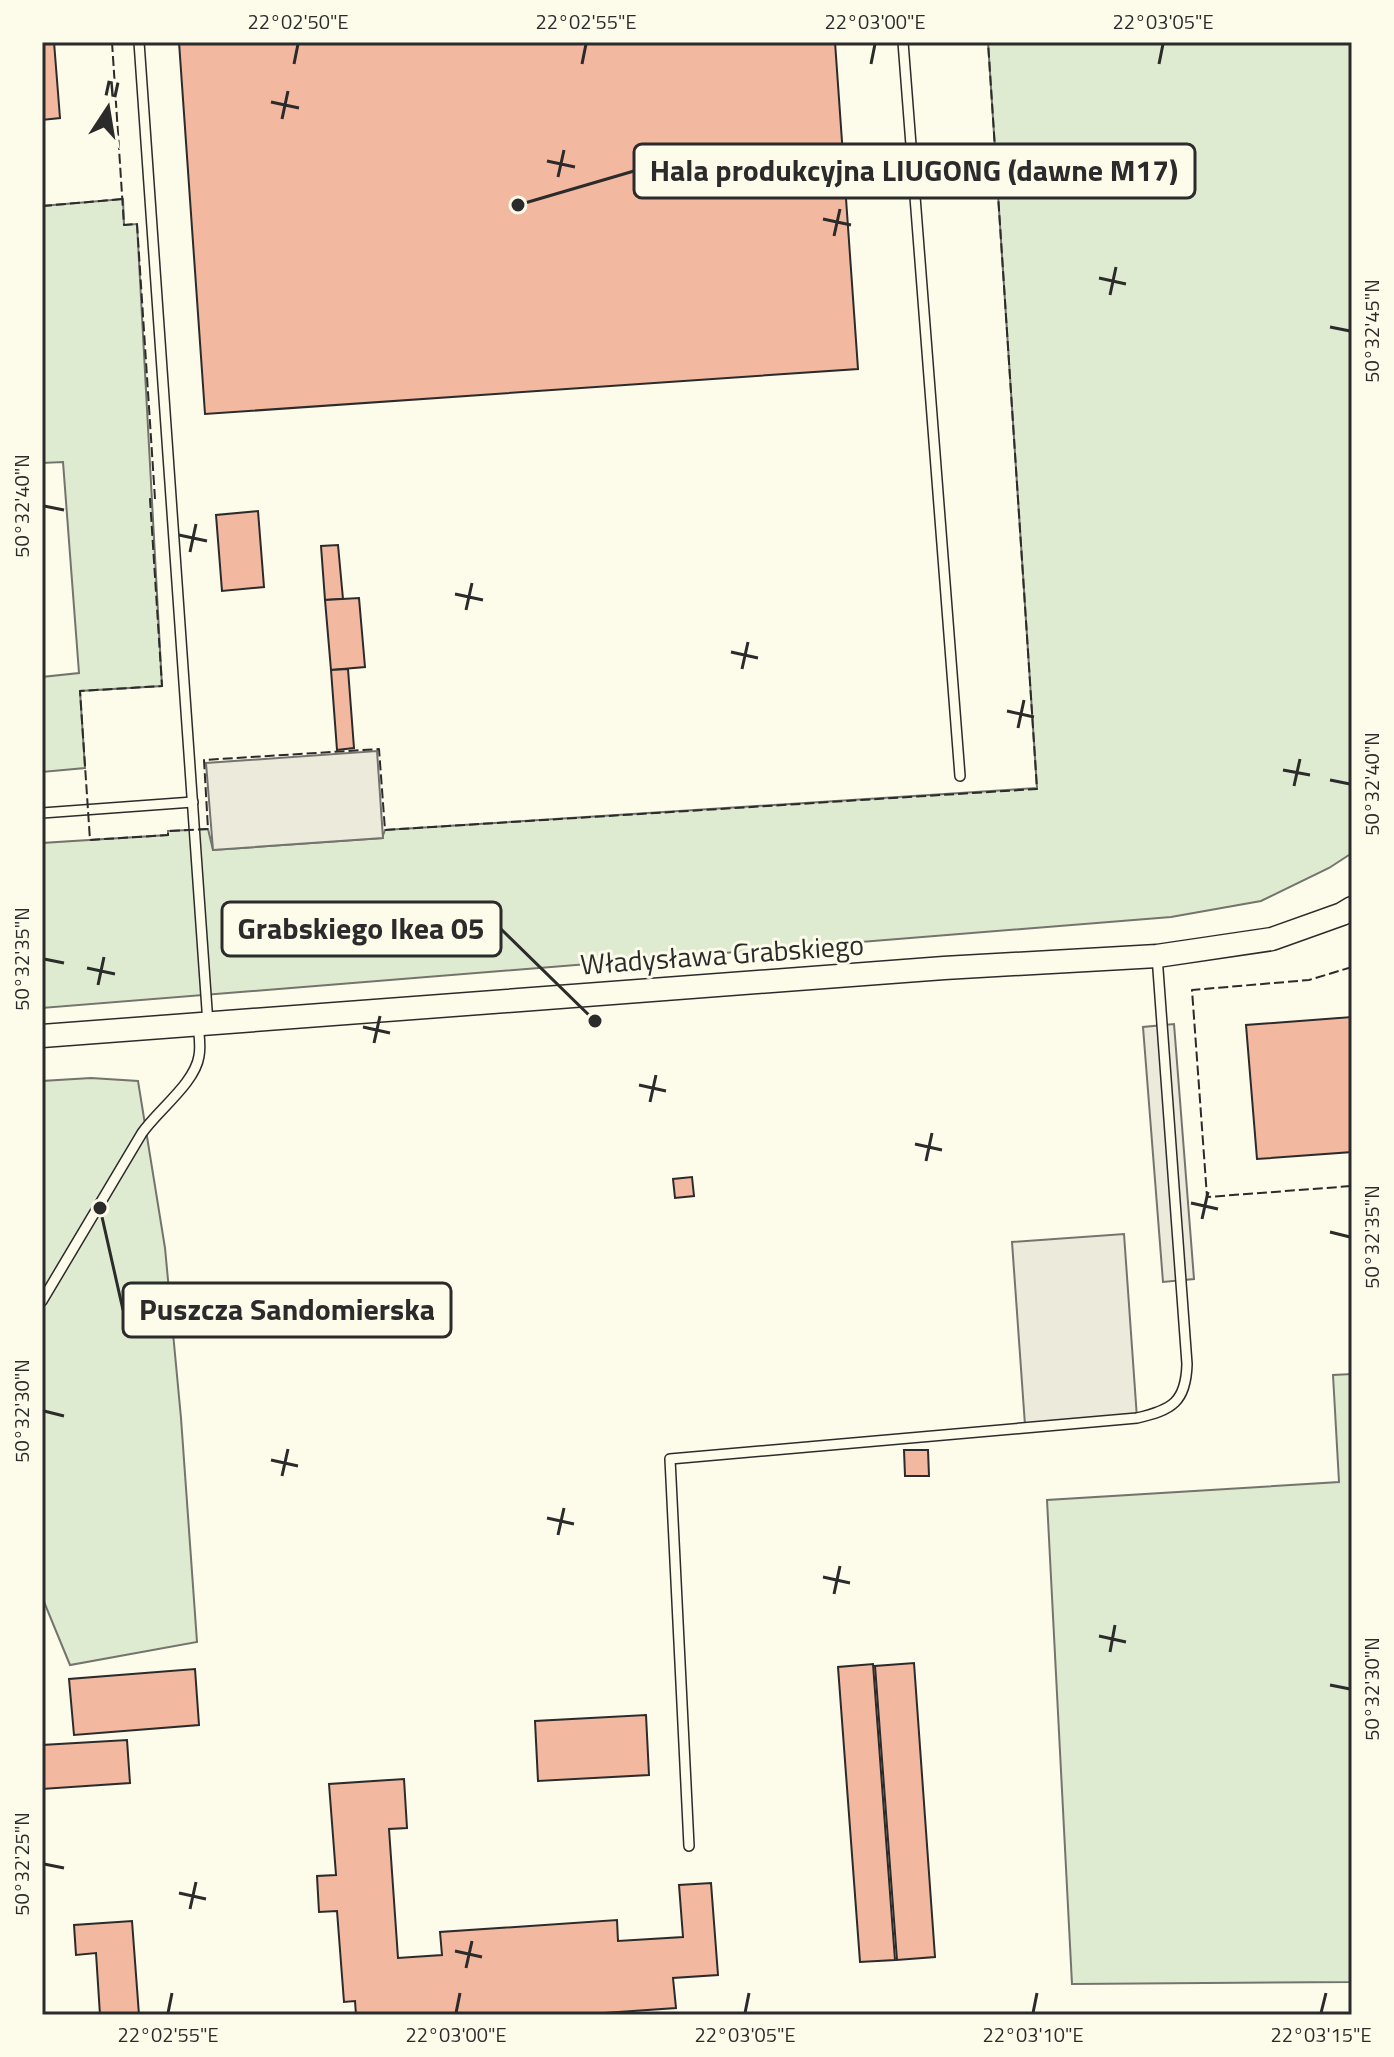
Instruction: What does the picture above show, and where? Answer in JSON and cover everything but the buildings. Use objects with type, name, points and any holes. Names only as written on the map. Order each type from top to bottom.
[{"type":"street","name":"Władysława Grabskiego","points":[[42,1036],[896,971],[1157,956],[1272,939],[1352,908]]},
{"type":"lane","points":[[42,1301],[142,1133],[195,1069],[200,1055],[203,1024],[193,802],[139,42]]},
{"type":"lane","points":[[903,42],[960,776]]},
{"type":"lane","points":[[42,813],[193,802]]},
{"type":"lane","points":[[689,1846],[670,1459],[1137,1418],[1171,1407],[1181,1396],[1187,1382],[1187,1364],[1157,956]]},
{"type":"green space","points":[[988,42],[1352,42],[1352,853],[1329,868],[1261,901],[1171,917],[42,1008],[42,843],[168,835],[168,831],[208,829],[213,850],[382,838],[385,830],[1037,788]]},
{"type":"green space","points":[[123,199],[124,225],[137,224],[162,686],[80,691],[85,768],[42,772],[42,677],[79,673],[63,462],[42,463],[42,206]]},
{"type":"green space","points":[[91,1078],[138,1081],[165,1248],[197,1642],[70,1665],[42,1597],[42,1081]]},
{"type":"green space","points":[[1352,1374],[1352,1982],[1072,1984],[1047,1500],[1339,1482],[1333,1375]]},
{"type":"shaded area","points":[[377,751],[383,838],[213,850],[206,763]]},
{"type":"shaded area","points":[[1174,1024],[1194,1279],[1163,1282],[1143,1027]]},
{"type":"shaded area","points":[[1124,1234],[1137,1418],[1025,1425],[1012,1242]]},
{"type":"fence","points":[[112,42],[124,225],[137,224],[155,499],[150,499],[162,686],[80,691],[90,840],[208,829],[204,760],[379,749],[385,830],[1037,789],[988,42]]},
{"type":"fence","points":[[42,206],[123,199]]},
{"type":"fence","points":[[1352,967],[1309,980],[1192,990],[1207,1197],[1352,1186]]},
{"type":"place","name":"Hala produkcyjna LIUGONG (dawne M17)","points":[[518,205]]},
{"type":"place","name":"Grabskiego Ikea 05","points":[[595,1021]]},
{"type":"place","name":"Puszcza Sandomierska","points":[[100,1208]]}]
